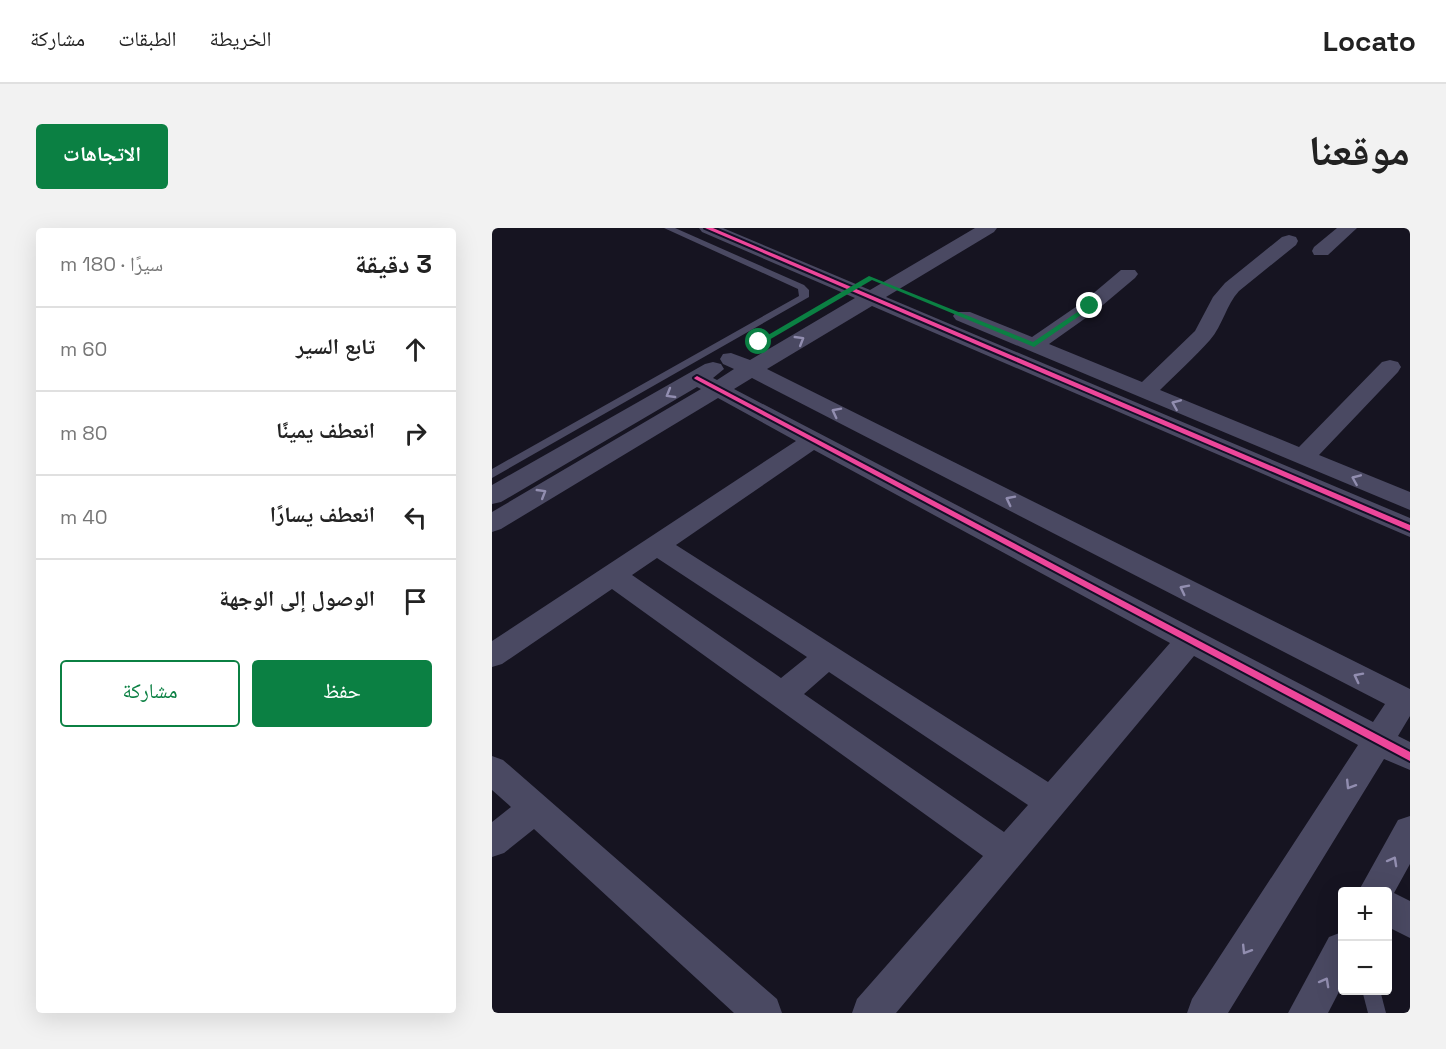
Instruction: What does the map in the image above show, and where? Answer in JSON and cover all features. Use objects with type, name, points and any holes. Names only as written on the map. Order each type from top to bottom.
[{"type":"street","points":[[708,228],[1034,345],[1410,502]]},
{"type":"street","points":[[754,228],[871,287],[1410,528]]},
{"type":"street","points":[[492,523],[707,384],[871,287],[957,228]]},
{"type":"street","points":[[871,287],[988,228]]},
{"type":"street","points":[[1321,251],[1348,228]]},
{"type":"street","points":[[1145,392],[1206,330],[1220,303],[1232,287],[1289,241]]},
{"type":"street","points":[[1034,345],[1090,306],[1128,274]]},
{"type":"street","points":[[741,364],[1407,702],[1378,740],[1206,1013]]},
{"type":"street","points":[[1303,457],[1390,367]]},
{"type":"street","points":[[707,384],[1410,757]]},
{"type":"street","points":[[492,496],[707,384]]},
{"type":"street","points":[[492,656],[813,440]]},
{"type":"street","points":[[657,544],[1051,802]]},
{"type":"street","points":[[612,575],[1007,854]]},
{"type":"street","points":[[871,1013],[1190,640]]},
{"type":"street","points":[[782,695],[828,656]]},
{"type":"street","points":[[492,770],[508,826],[763,1013]]},
{"type":"street","points":[[1378,887],[1410,831]]},
{"type":"street","points":[[1392,910],[1410,921]]},
{"type":"street","points":[[1307,1013],[1338,957]]},
{"type":"lane","points":[[492,474],[804,297],[804,290],[801,287],[668,228]]},
{"type":"lane","points":[[1372,995],[1377,1013]]},
{"type":"cycle path","points":[[708,228],[1410,528]]},
{"type":"cycle path","points":[[697,378],[1410,757]]},
{"type":"route","points":[[759,342],[871,278],[1034,345],[1090,306]]}]
